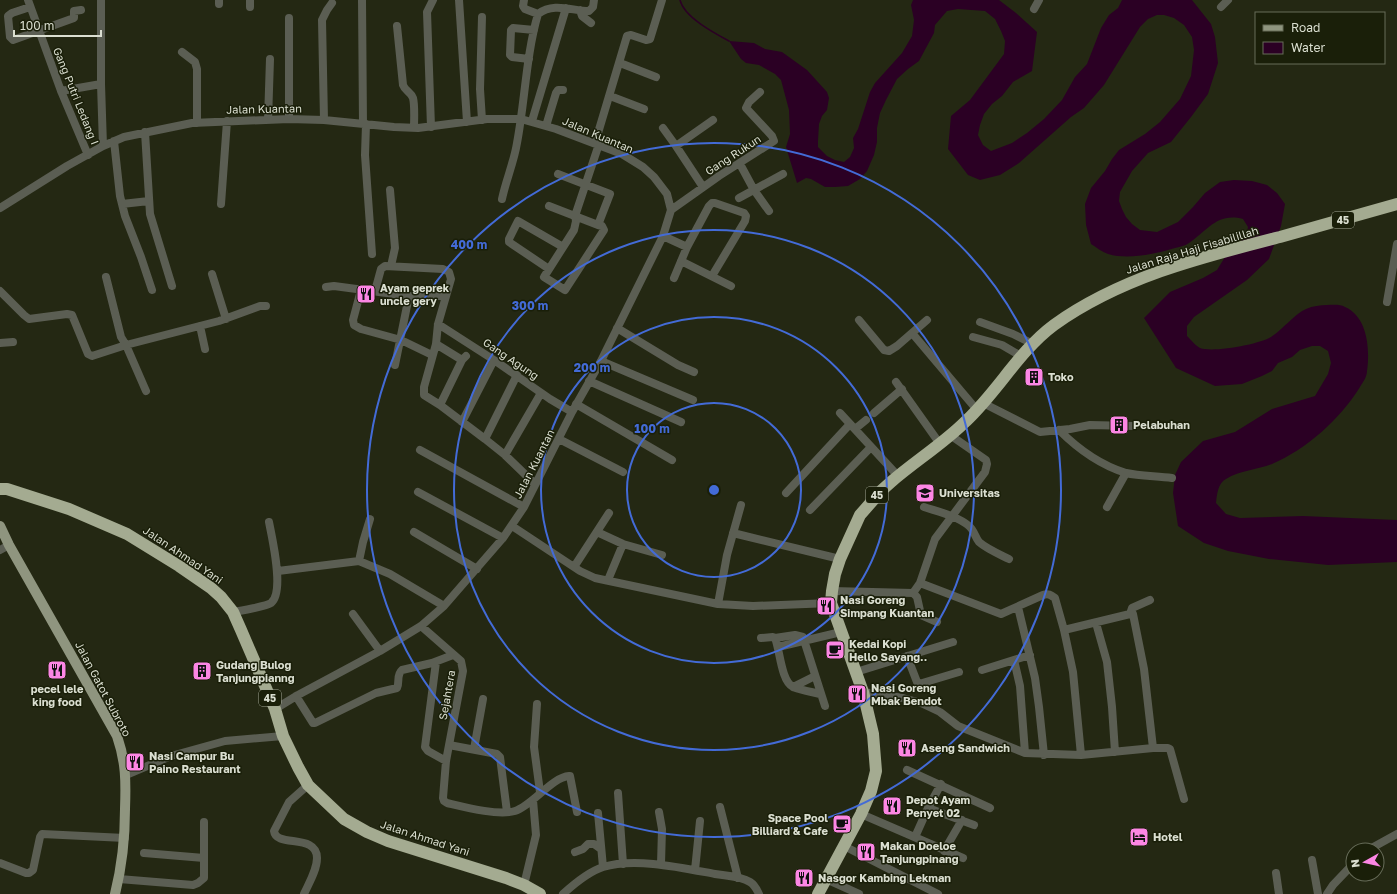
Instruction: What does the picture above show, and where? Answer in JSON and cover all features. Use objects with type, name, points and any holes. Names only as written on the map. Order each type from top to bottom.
[{"type":"highway","name":"Jalan Raja Haji Fisabilillah","points":[[831,597],[835,574],[840,559],[860,515],[882,490],[967,421],[1021,356],[1053,326],[1079,309],[1127,284],[1148,275],[1222,252],[1397,204]]},
{"type":"highway","name":"Jalan Ahmad Yani","points":[[2,489],[69,509],[127,534],[179,566],[211,588],[221,597],[233,612],[275,709],[283,736],[298,767],[308,785],[344,819],[367,832],[388,841],[524,885],[540,894]]},
{"type":"highway","points":[[818,894],[861,814],[871,791],[876,771],[873,734],[863,692],[841,632],[831,597]]},
{"type":"main road","name":"Jalan Gatot Subroto","points":[[1,530],[5,547],[117,736],[122,752],[126,775],[125,838],[119,879],[115,894]]},
{"type":"street","points":[[101,0],[102,146]]},
{"type":"street","points":[[362,0],[364,124],[372,254]]},
{"type":"street","points":[[431,127],[427,12],[433,0]]},
{"type":"street","points":[[458,0],[467,122]]},
{"type":"street","points":[[524,0],[523,5],[525,9],[538,14]]},
{"type":"street","points":[[502,199],[505,183],[517,145],[529,59],[538,14],[549,8],[564,5],[580,10],[591,11],[594,0]]},
{"type":"street","points":[[549,206],[575,216],[598,225],[602,226],[604,230],[566,290],[544,276],[574,230],[576,224],[575,216],[629,35],[646,40],[650,39],[662,0]]},
{"type":"street","points":[[1034,9],[1039,0]]},
{"type":"street","points":[[1221,7],[1228,0]]},
{"type":"street","points":[[29,3],[8,16],[10,38],[14,40],[74,18],[74,11],[81,10]]},
{"type":"street","name":"Gang Putri Ledang I","points":[[29,3],[61,91],[88,155]]},
{"type":"street","points":[[324,120],[322,20],[326,10],[332,3]]},
{"type":"street","points":[[532,121],[564,5]]},
{"type":"street","points":[[580,10],[582,16],[591,23]]},
{"type":"street","points":[[482,16],[480,89],[482,120]]},
{"type":"street","points":[[289,18],[289,119]]},
{"type":"street","points":[[398,26],[403,85],[413,100],[414,128]]},
{"type":"street","points":[[529,59],[512,57],[510,55],[511,30],[513,28],[534,30]]},
{"type":"street","points":[[182,52],[194,62],[196,69],[197,123]]},
{"type":"street","points":[[268,120],[270,58]]},
{"type":"street","points":[[620,63],[656,77]]},
{"type":"street","points":[[61,91],[101,84]]},
{"type":"street","points":[[546,126],[556,93],[558,90],[562,90]]},
{"type":"street","name":"Gang Rukun","points":[[671,210],[703,187],[774,141],[772,136],[746,108],[749,102],[760,92]]},
{"type":"street","points":[[610,96],[644,109]]},
{"type":"street","name":"Jalan Kuantan","points":[[0,208],[67,166],[102,146],[114,141],[145,132],[197,123],[289,119],[324,120],[414,128],[482,120],[521,119],[532,121],[622,154],[643,167],[654,177],[667,194],[671,210],[664,236],[601,361],[574,408],[524,507],[503,538],[444,606],[421,626],[380,651],[296,696],[275,709]]},
{"type":"street","points":[[676,146],[713,120]]},
{"type":"street","points":[[221,204],[227,121]]},
{"type":"street","points":[[663,128],[703,187]]},
{"type":"street","points":[[145,132],[149,201],[154,228],[172,286]]},
{"type":"street","points":[[114,141],[122,204],[125,216],[152,290]]},
{"type":"street","points":[[740,164],[754,190],[769,211]]},
{"type":"street","points":[[558,174],[610,194],[598,225]]},
{"type":"street","points":[[739,198],[783,174]]},
{"type":"street","points":[[390,190],[395,248],[391,266]]},
{"type":"street","points":[[122,204],[149,201]]},
{"type":"street","points":[[674,278],[687,247],[711,204],[716,203],[745,214],[746,219],[712,276]]},
{"type":"street","points":[[549,269],[510,242],[509,239],[518,221],[563,247]]},
{"type":"street","points":[[664,236],[687,247]]},
{"type":"street","points":[[1387,302],[1397,249]]},
{"type":"street","points":[[681,261],[731,286]]},
{"type":"street","points":[[375,291],[383,267],[391,266],[447,270],[449,272],[451,276],[438,324],[436,344],[423,392],[426,397],[440,405],[505,455],[536,484]]},
{"type":"street","points":[[212,274],[226,319]]},
{"type":"street","points":[[106,277],[119,332],[146,391]]},
{"type":"street","points":[[326,287],[334,286],[409,296],[446,296]]},
{"type":"street","points":[[361,290],[353,320],[354,325],[361,329],[401,340],[432,355]]},
{"type":"street","points":[[0,291],[24,315],[30,318],[67,314],[72,315],[88,354],[90,355],[95,355],[126,345],[226,319],[260,306],[266,306]]},
{"type":"street","points":[[395,365],[409,296]]},
{"type":"street","points":[[859,320],[885,351],[891,351],[927,320]]},
{"type":"street","points":[[980,322],[1013,334],[1034,344]]},
{"type":"street","name":"Gang Agung","points":[[438,324],[494,360],[540,393],[574,408],[672,460]]},
{"type":"street","points":[[200,326],[205,349]]},
{"type":"street","points":[[617,328],[694,372]]},
{"type":"street","points":[[912,333],[980,407],[1043,432],[1090,425],[1134,426]]},
{"type":"street","points":[[974,337],[1002,345],[1021,356]]},
{"type":"street","points":[[0,343],[13,342]]},
{"type":"street","points":[[436,344],[464,358],[440,405]]},
{"type":"street","points":[[462,422],[494,360]]},
{"type":"street","points":[[601,361],[693,400]]},
{"type":"street","points":[[485,439],[516,375]]},
{"type":"street","points":[[590,381],[681,422]]},
{"type":"street","points":[[896,382],[940,444]]},
{"type":"street","points":[[874,413],[902,389]]},
{"type":"street","points":[[505,455],[540,393]]},
{"type":"street","points":[[840,413],[898,476]]},
{"type":"street","points":[[786,493],[852,427],[866,420]]},
{"type":"street","points":[[1059,430],[1085,453],[1126,473],[1172,478]]},
{"type":"street","points":[[913,594],[920,583],[932,545],[951,516],[985,472],[987,464],[986,460],[950,435]]},
{"type":"street","points":[[559,439],[623,472]]},
{"type":"street","points":[[810,510],[871,447]]},
{"type":"street","points":[[420,450],[524,507]]},
{"type":"street","points":[[1107,508],[1126,473]]},
{"type":"street","points":[[418,492],[503,538]]},
{"type":"street","points":[[718,604],[727,556],[741,505]]},
{"type":"street","points":[[924,507],[951,516],[969,526],[976,538],[982,544],[1009,559]]},
{"type":"street","points":[[574,567],[609,513]]},
{"type":"street","points":[[359,561],[370,519]]},
{"type":"street","points":[[233,612],[270,604],[272,602],[276,591],[278,571],[269,522]]},
{"type":"street","points":[[512,526],[574,567],[595,578],[718,604],[753,606],[831,597],[913,594],[917,597],[921,614],[937,622]]},
{"type":"street","points":[[414,532],[477,569]]},
{"type":"street","points":[[597,532],[623,544],[662,555]]},
{"type":"street","points":[[733,533],[840,559]]},
{"type":"street","points":[[608,580],[623,544]]},
{"type":"street","points":[[278,571],[359,561],[390,574],[444,606]]},
{"type":"street","points":[[920,583],[969,601],[998,614],[1005,613],[1045,594],[1055,598],[1073,672],[1081,755]]},
{"type":"street","points":[[1130,614],[1132,608],[1150,600]]},
{"type":"street","points":[[1018,607],[1030,655],[1039,706],[1044,755]]},
{"type":"street","points":[[353,614],[380,651]]},
{"type":"street","points":[[1064,630],[1133,614],[1135,617],[1142,654],[1153,748]]},
{"type":"street","points":[[1096,623],[1106,662],[1112,707],[1115,752]]},
{"type":"street","name":"Sejahtera","points":[[421,626],[460,661],[463,671],[446,761],[444,802],[478,810],[507,812]]},
{"type":"street","points":[[778,647],[841,632]]},
{"type":"street","points":[[761,638],[775,638],[795,635],[803,637],[825,706]]},
{"type":"street","points":[[775,638],[788,684],[793,687],[820,694]]},
{"type":"street","points":[[856,672],[953,642]]},
{"type":"street","points":[[296,696],[315,723],[376,693],[397,688],[399,674],[402,670],[436,662],[453,655]]},
{"type":"street","points":[[982,670],[1030,655]]},
{"type":"street","points":[[907,656],[919,684],[959,672]]},
{"type":"street","points":[[1014,660],[1020,686],[1025,753]]},
{"type":"street","points":[[436,662],[425,746],[428,751],[446,761]]},
{"type":"street","points":[[793,687],[815,676]]},
{"type":"street","points":[[863,692],[903,698],[921,703],[940,712],[958,726],[1025,753],[1044,755],[1081,755],[1153,748],[1168,748],[1170,749],[1184,799]]},
{"type":"street","points":[[474,749],[483,699]]},
{"type":"street","points":[[537,704],[534,747],[540,792]]},
{"type":"street","points":[[126,775],[171,756],[225,741],[283,736]]},
{"type":"street","points":[[449,744],[497,754],[500,757],[507,812],[516,811],[533,800],[540,792],[562,777],[569,776],[576,812]]},
{"type":"street","points":[[907,770],[941,784],[990,808]]},
{"type":"street","points":[[915,837],[941,784]]},
{"type":"street","points":[[304,894],[315,870],[317,859],[316,852],[308,845],[300,842],[278,839],[274,835],[274,831],[289,802],[308,785]]},
{"type":"street","points":[[618,792],[623,864]]},
{"type":"street","points":[[524,885],[536,836],[533,800]]},
{"type":"street","points":[[720,807],[738,878]]},
{"type":"street","points":[[928,808],[974,825]]},
{"type":"street","points":[[659,812],[662,829],[661,864]]},
{"type":"street","points":[[598,813],[603,867]]},
{"type":"street","points":[[861,814],[963,858]]},
{"type":"street","points":[[944,851],[962,820]]},
{"type":"street","points":[[119,879],[193,885],[198,883],[204,878],[204,822]]},
{"type":"street","points":[[695,870],[700,822]]},
{"type":"street","points":[[0,863],[29,873],[33,870],[40,837],[42,834],[125,838]]},
{"type":"street","points":[[1382,842],[1397,834]]},
{"type":"street","points":[[575,852],[584,849],[588,844],[594,844],[601,849]]},
{"type":"street","points":[[844,846],[938,894]]},
{"type":"street","points":[[144,853],[204,858]]},
{"type":"street","points":[[1312,860],[1318,894]]},
{"type":"street","points":[[563,894],[575,883],[603,867],[623,864],[661,864],[738,878],[751,882],[759,894]]},
{"type":"street","points":[[1327,894],[1345,872]]},
{"type":"street","points":[[1276,873],[1279,894]]},
{"type":"street","points":[[826,879],[859,894]]},
{"type":"water","points":[[913,0],[999,0],[1037,32],[1032,71],[1013,82],[1002,96],[992,104],[984,114],[978,135],[983,145],[991,151],[1012,143],[1027,133],[1044,119],[1062,100],[1075,77],[1087,64],[1101,28],[1109,15],[1118,8],[1122,0],[1192,0],[1211,24],[1215,37],[1218,63],[1208,94],[1171,142],[1148,153],[1132,171],[1120,192],[1119,201],[1122,209],[1132,224],[1140,230],[1157,232],[1178,222],[1205,193],[1220,182],[1234,180],[1252,181],[1267,185],[1277,193],[1285,204],[1281,226],[1269,259],[1247,280],[1194,317],[1187,326],[1187,336],[1198,347],[1206,349],[1225,349],[1247,345],[1271,337],[1306,309],[1319,305],[1339,305],[1353,312],[1359,318],[1366,335],[1368,354],[1367,373],[1365,379],[1352,399],[1322,432],[1285,458],[1266,466],[1231,476],[1223,481],[1218,489],[1216,503],[1226,514],[1240,518],[1303,516],[1397,520],[1397,562],[1328,565],[1269,559],[1228,551],[1204,543],[1178,526],[1173,493],[1175,475],[1181,462],[1203,441],[1235,432],[1272,409],[1315,396],[1328,374],[1331,363],[1328,351],[1320,346],[1312,346],[1300,350],[1292,357],[1278,363],[1272,371],[1262,376],[1242,384],[1215,386],[1176,368],[1144,318],[1170,292],[1203,278],[1217,270],[1225,257],[1246,236],[1248,227],[1243,219],[1226,218],[1219,220],[1186,245],[1150,254],[1116,256],[1101,251],[1091,244],[1086,225],[1085,204],[1091,188],[1119,150],[1145,134],[1160,122],[1180,99],[1191,76],[1194,50],[1192,37],[1184,25],[1174,18],[1164,15],[1157,15],[1148,19],[1140,27],[1104,85],[1084,108],[1071,117],[1019,163],[1000,175],[980,180],[968,175],[948,149],[951,116],[970,100],[1004,54],[1005,41],[995,19],[985,11],[958,9],[947,11],[935,25],[934,33],[919,61],[897,79],[886,100],[880,113],[874,155],[867,171],[860,179],[848,186],[825,187],[811,179],[806,178],[797,183],[786,147],[790,134],[789,110],[781,80],[775,74],[759,65],[746,63],[741,59],[729,41],[754,43],[765,49],[782,52],[807,70],[827,92],[829,98],[827,110],[822,116],[819,124],[818,147],[827,156],[844,162],[850,157],[854,148],[853,138],[858,129],[870,92],[875,83],[902,53],[912,36],[914,20],[911,5]]},
{"type":"waterway","points":[[680,0],[687,12],[700,24],[729,41]]},
{"type":"place","name":"Ayam geprek uncle gery","points":[[366,294]]},
{"type":"place","name":"Toko","points":[[1034,377]]},
{"type":"place","name":"Pelabuhan","points":[[1119,425]]},
{"type":"place","name":"Universitas","points":[[925,493]]},
{"type":"place","name":"Nasi Goreng Simpang Kuantan","points":[[826,606]]},
{"type":"place","name":"Kedai Kopi Hello Sayang..","points":[[835,650]]},
{"type":"place","name":"pecel lele king food","points":[[57,670]]},
{"type":"place","name":"Gudang Bulog Tanjungpianng","points":[[202,671]]},
{"type":"place","name":"Nasi Goreng Mbak Bendot","points":[[857,694]]},
{"type":"place","name":"Aseng Sandwich","points":[[907,748]]},
{"type":"place","name":"Nasi Campur Bu Paino Restaurant","points":[[135,762]]},
{"type":"place","name":"Depot Ayam Penyet 02","points":[[892,806]]},
{"type":"place","name":"Space Pool Billiard & Cafe","points":[[842,824]]},
{"type":"place","name":"Hotel","points":[[1139,837]]},
{"type":"place","name":"Makan Doeloe Tanjungpinang","points":[[866,852]]},
{"type":"place","name":"Nasgor Kambing Lekman","points":[[804,878]]}]
